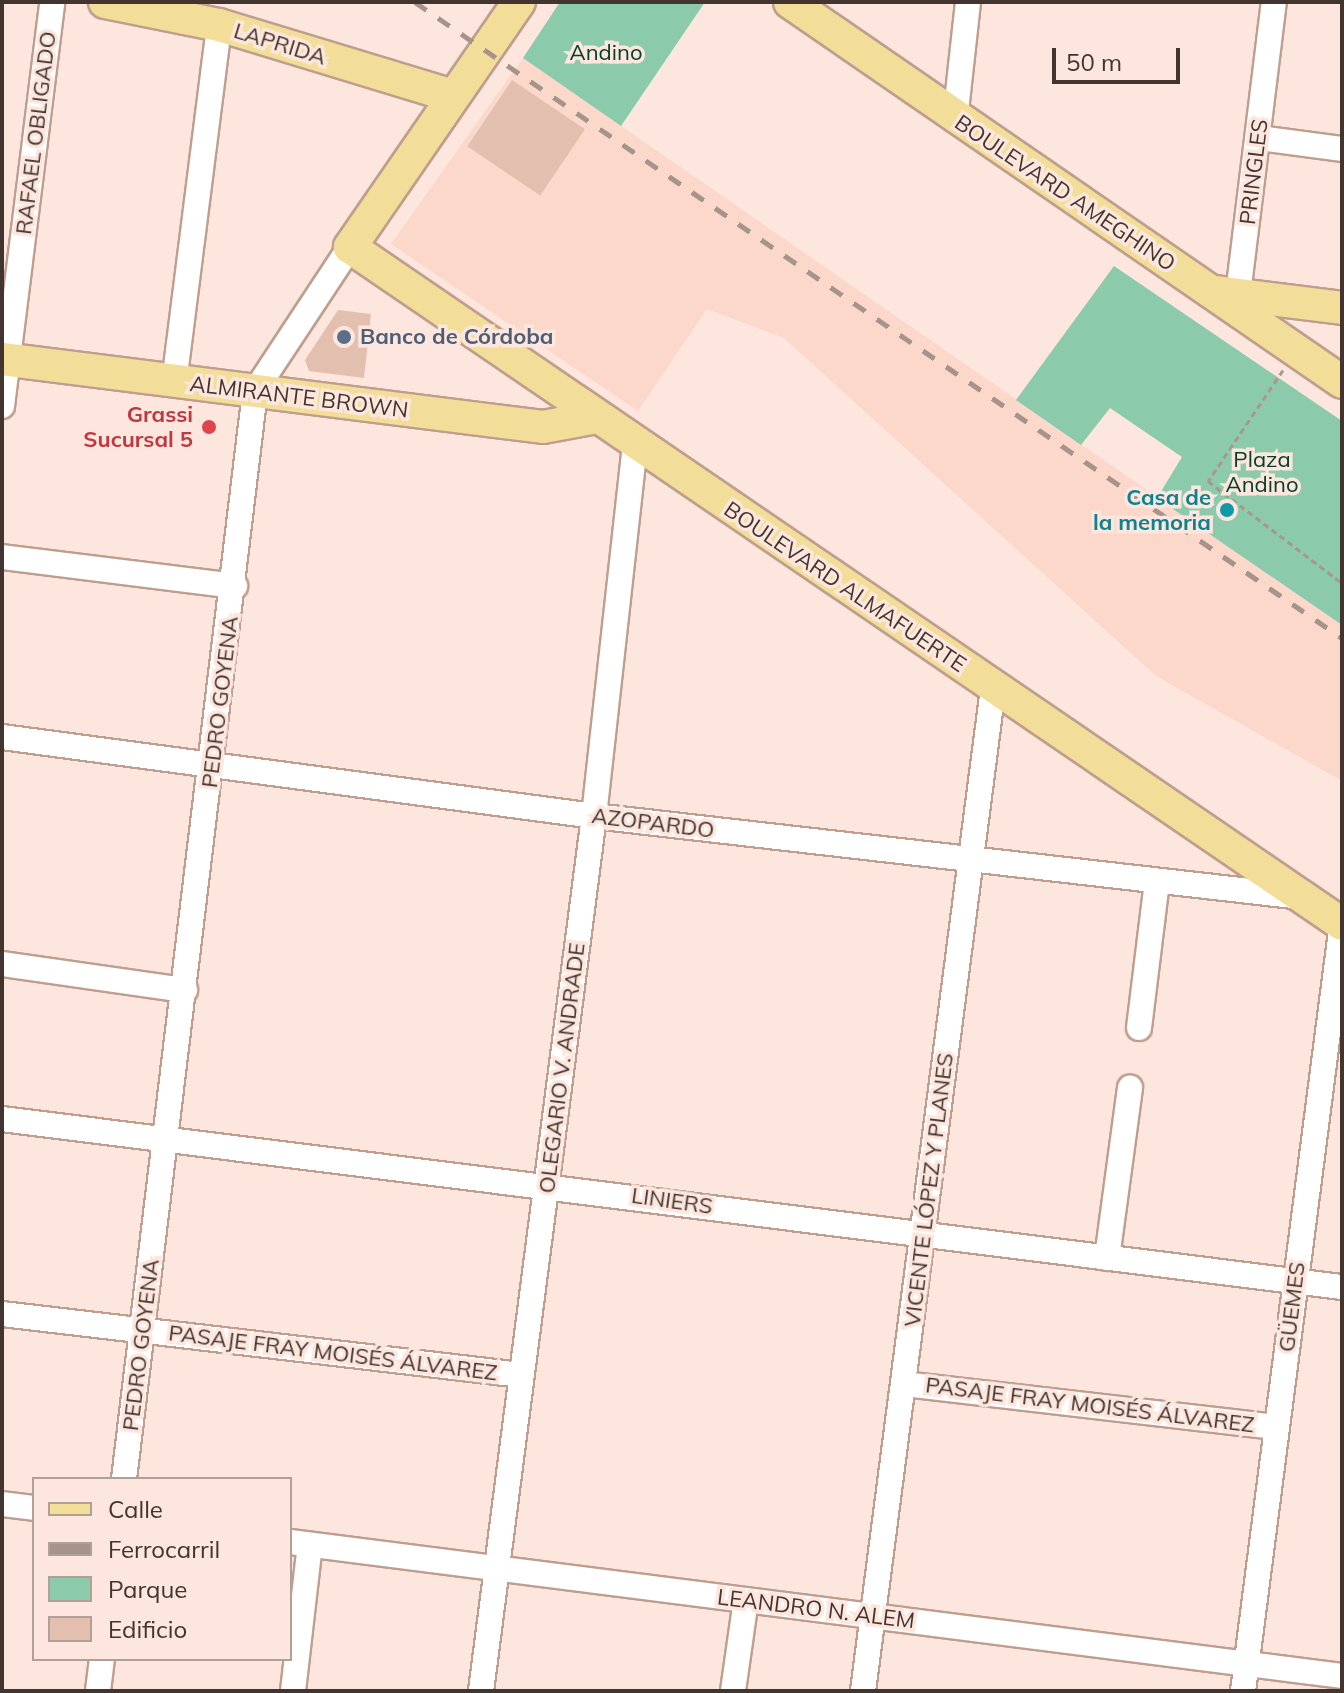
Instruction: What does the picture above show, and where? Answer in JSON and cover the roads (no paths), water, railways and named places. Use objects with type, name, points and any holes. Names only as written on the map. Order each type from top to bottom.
[{"type":"main road","name":"LAPRIDA","points":[[105,2],[219,25],[452,96]]},
{"type":"main road","name":"PEDRO GOYENA","points":[[350,247],[519,2]]},
{"type":"main road","name":"BOULEVARD AMEGHINO","points":[[790,2],[955,120],[1224,293],[1342,382]]},
{"type":"main road","name":"BOULEVARD ALMAFUERTE","points":[[350,247],[993,689],[1342,924]]},
{"type":"main road","points":[[1224,293],[1342,308]]},
{"type":"main road","name":"ALMIRANTE BROWN","points":[[5,359],[174,383],[543,427],[597,417]]},
{"type":"street","name":"RAFAEL OBLIGADO","points":[[2,406],[5,359],[52,2]]},
{"type":"street","points":[[955,120],[968,2]]},
{"type":"street","name":"PRINGLES","points":[[1224,293],[1259,138],[1274,2]]},
{"type":"street","points":[[174,383],[219,25]]},
{"type":"street","points":[[1259,138],[1342,149]]},
{"type":"street","name":"PEDRO GOYENA","points":[[124,1477],[235,586],[255,391],[350,247]]},
{"type":"street","name":"OLEGARIO V. ANDRADE","points":[[481,1691],[594,816],[635,444]]},
{"type":"street","points":[[2,557],[235,586]]},
{"type":"street","name":"VICENTE LÓPEZ Y PLANES","points":[[863,1691],[993,689]]},
{"type":"street","name":"AZOPARDO","points":[[2,737],[212,768],[594,816],[970,862],[1305,897]]},
{"type":"street","points":[[1139,1028],[1157,882]]},
{"type":"street","name":"GÜEMES","points":[[1243,1691],[1342,924]]},
{"type":"street","points":[[2,964],[185,990]]},
{"type":"street","points":[[1107,1258],[1130,1088]]},
{"type":"street","name":"LINIERS","points":[[2,1119],[547,1183],[923,1236],[1342,1287]]},
{"type":"street","name":"PASAJE FRAY MOISÉS ÁLVAREZ","points":[[2,1314],[521,1375]]},
{"type":"street","name":"PASAJE FRAY MOISÉS ÁLVAREZ","points":[[904,1384],[1277,1427]]},
{"type":"street","points":[[2,1506],[32,1508]]},
{"type":"street","points":[[293,1691],[300,1543]]},
{"type":"street","name":"LEANDRO N. ALEM","points":[[300,1543],[1342,1676]]},
{"type":"street","points":[[733,1691],[746,1600]]},
{"type":"street","points":[[98,1691],[102,1661]]},
{"type":"railway","points":[[415,2],[1342,638]]},
{"type":"place","name":"Banco de Córdoba","points":[[344,337]]},
{"type":"place","name":"Grassi Sucursal 5","points":[[209,427]]},
{"type":"place","name":"Casa de la memoria","points":[[1227,510]]},
{"type":"park label","name":"Andino","points":[[606,53]]},
{"type":"park label","name":"Plaza Andino","points":[[1262,472]]}]
